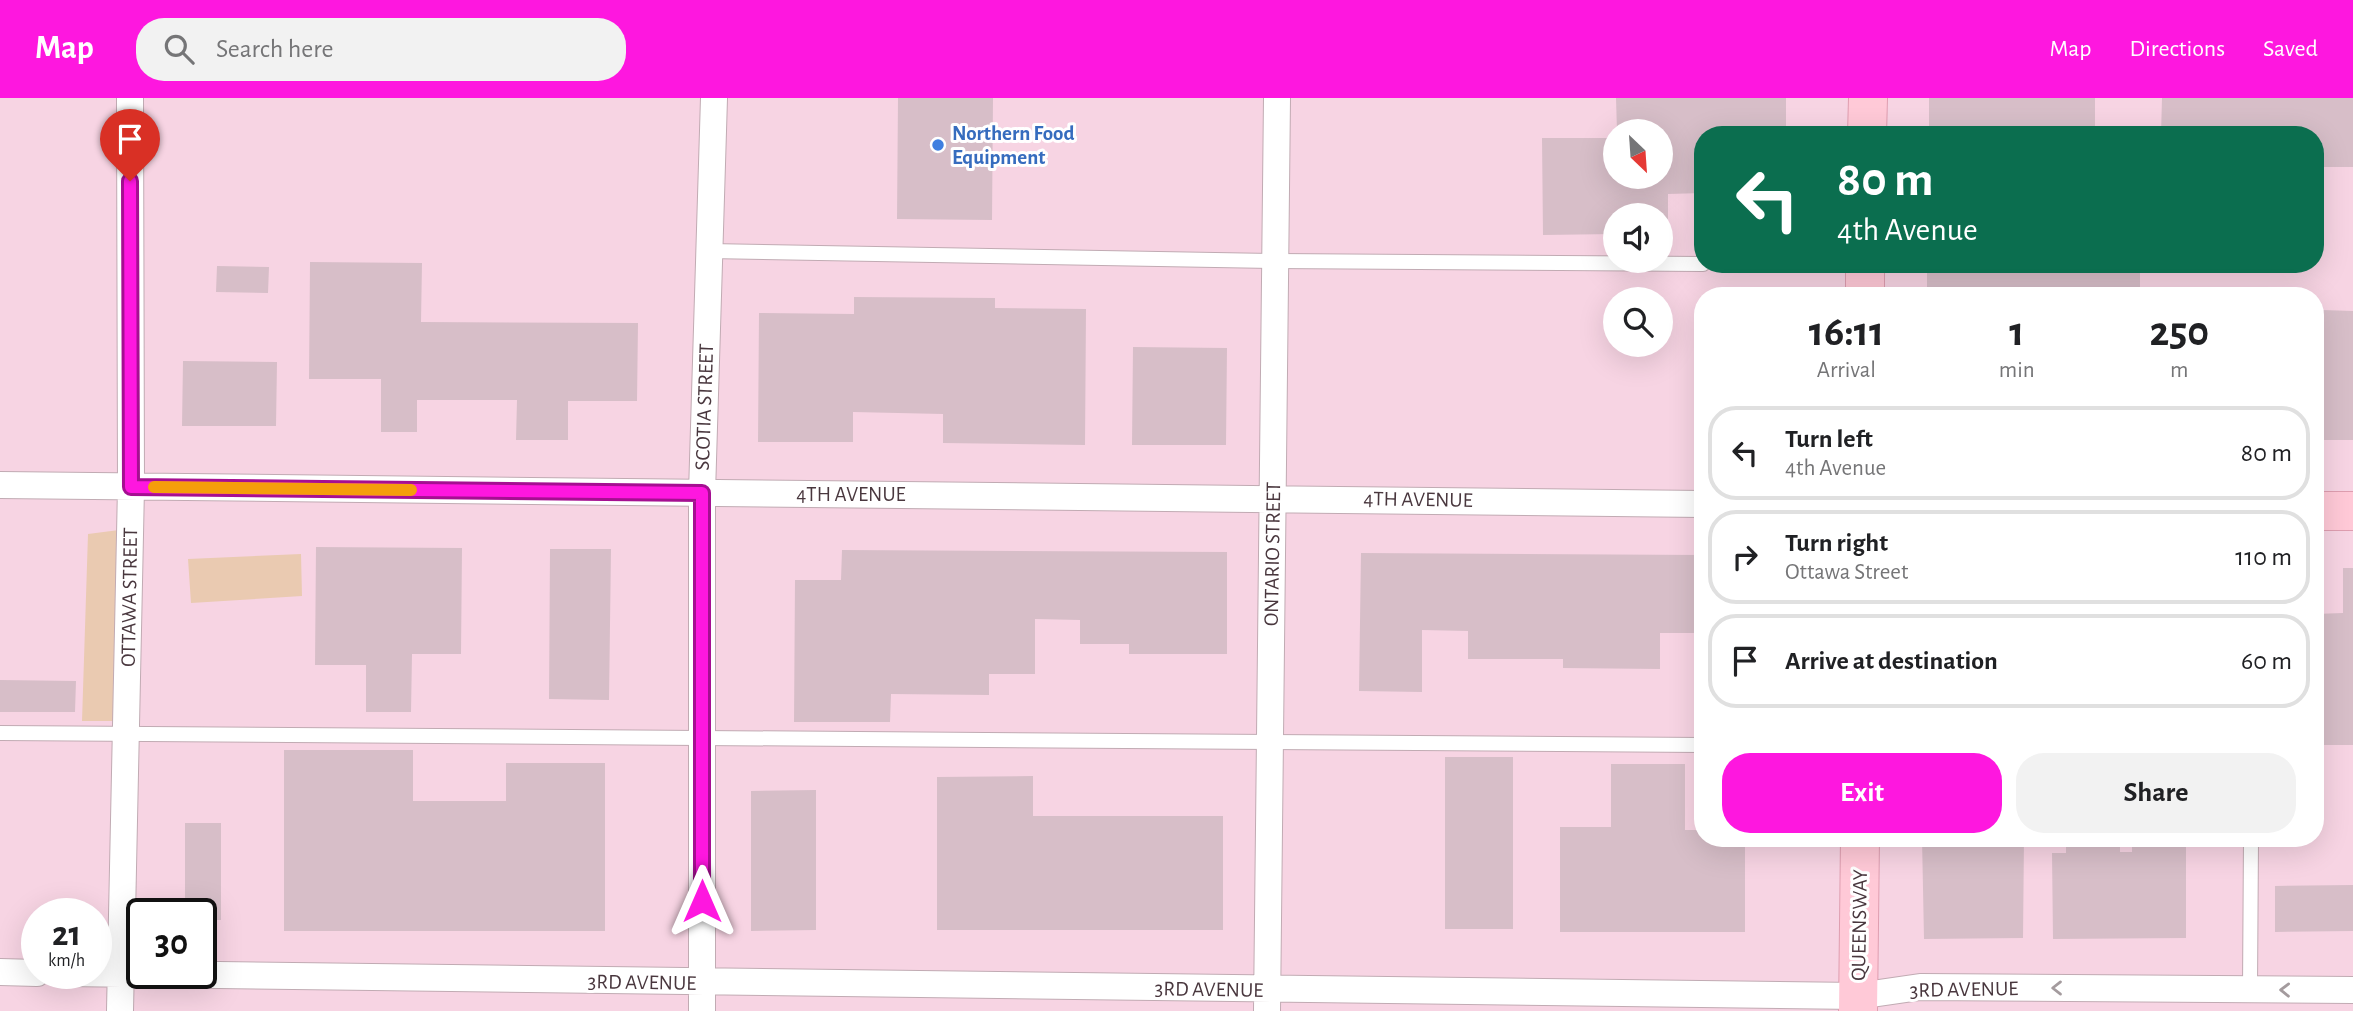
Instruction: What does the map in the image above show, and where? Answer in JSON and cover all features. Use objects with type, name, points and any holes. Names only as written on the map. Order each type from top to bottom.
[{"type":"main road","points":[[1867,126],[1868,98]]},
{"type":"main road","points":[[2324,511],[2353,511]]},
{"type":"main road","name":"QUEENSWAY","points":[[1858,1004],[1860,847]]},
{"type":"street","name":"OTTAWA STREET","points":[[120,1011],[131,487],[130,98]]},
{"type":"street","name":"SCOTIA STREET","points":[[702,1011],[702,493],[714,98]]},
{"type":"street","name":"ONTARIO STREET","points":[[1267,1000],[1277,98]]},
{"type":"street","name":"4TH AVENUE","points":[[0,485],[1694,503]]},
{"type":"street","points":[[0,972],[21,973]]},
{"type":"street","name":"3RD AVENUE","points":[[112,974],[702,983],[1267,1000],[1858,1004],[1920,987],[2353,990]]},
{"type":"lane","points":[[709,251],[1276,261],[1694,264]]},
{"type":"lane","points":[[0,733],[1694,745]]},
{"type":"lane","points":[[2250,989],[2252,847]]},
{"type":"shaded area","points":[[0,98],[2353,98],[2353,1011],[0,1011]]},
{"type":"shaded area","points":[[119,530],[119,721],[82,721],[88,534]]},
{"type":"shaded area","points":[[301,554],[302,596],[191,603],[188,559]]},
{"type":"building","points":[[898,98],[993,98],[992,220],[897,219]]},
{"type":"building","points":[[1616,98],[1786,98],[1786,126],[1694,126],[1694,193],[1668,194],[1668,203],[1603,203],[1603,234],[1543,235],[1542,138],[1603,138],[1603,189],[1673,189],[1673,119],[1617,119]]},
{"type":"building","points":[[1929,98],[2095,98],[2095,126],[1929,126]]},
{"type":"building","points":[[2162,98],[2353,98],[2353,167],[2324,167],[2324,126],[2161,126]]},
{"type":"building","points":[[310,262],[422,263],[421,322],[638,323],[637,401],[568,401],[568,440],[516,440],[517,400],[417,400],[417,432],[381,432],[381,379],[309,379]]},
{"type":"building","points":[[217,266],[269,267],[268,293],[216,292]]},
{"type":"building","points":[[1927,273],[2140,273],[2140,287],[1927,287]]},
{"type":"building","points":[[854,297],[995,298],[995,308],[1086,309],[1085,445],[943,443],[943,414],[853,412],[853,442],[758,442],[759,313],[854,314]]},
{"type":"building","points":[[2324,310],[2353,311],[2353,440],[2324,440]]},
{"type":"building","points":[[1133,347],[1227,348],[1226,445],[1132,445]]},
{"type":"building","points":[[183,361],[277,362],[276,426],[182,426]]},
{"type":"building","points":[[316,547],[462,548],[461,654],[412,654],[411,712],[366,712],[366,665],[315,665]]},
{"type":"building","points":[[550,549],[611,549],[609,700],[549,699]]},
{"type":"building","points":[[842,550],[1227,552],[1227,654],[1129,654],[1129,644],[1080,644],[1080,620],[1035,619],[1035,674],[989,674],[989,695],[891,694],[890,722],[794,722],[795,580],[841,580]]},
{"type":"building","points":[[1361,553],[1694,555],[1694,633],[1660,633],[1660,669],[1563,668],[1563,659],[1468,659],[1468,631],[1422,630],[1422,692],[1359,691]]},
{"type":"building","points":[[2343,568],[2353,568],[2353,745],[2324,745],[2324,614],[2343,613]]},
{"type":"building","points":[[0,680],[76,681],[75,712],[0,712]]},
{"type":"building","points":[[284,750],[413,750],[413,801],[506,801],[506,763],[605,763],[605,931],[284,931]]},
{"type":"building","points":[[1445,757],[1513,757],[1513,929],[1445,929]]},
{"type":"building","points":[[1611,764],[1685,764],[1685,830],[1694,830],[1694,847],[1745,847],[1745,932],[1560,932],[1560,827],[1611,827]]},
{"type":"building","points":[[1033,776],[1033,816],[1223,816],[1223,930],[937,930],[937,777]]},
{"type":"building","points":[[816,790],[816,930],[751,931],[751,791]]},
{"type":"building","points":[[185,823],[221,823],[221,920],[217,920],[217,898],[185,898]]},
{"type":"building","points":[[1922,847],[2024,847],[2023,938],[1924,939]]},
{"type":"building","points":[[2066,847],[2120,847],[2120,852],[2132,852],[2132,847],[2186,847],[2186,938],[2053,939],[2052,853],[2066,853]]},
{"type":"building","points":[[2353,885],[2353,931],[2275,932],[2275,886]]},
{"type":"slow traffic","points":[[154,487],[411,490]]},
{"type":"place","name":"Northern Food Equipment","points":[[938,145]]},
{"type":"route","points":[[130,181],[131,487],[702,493],[702,901]]}]
